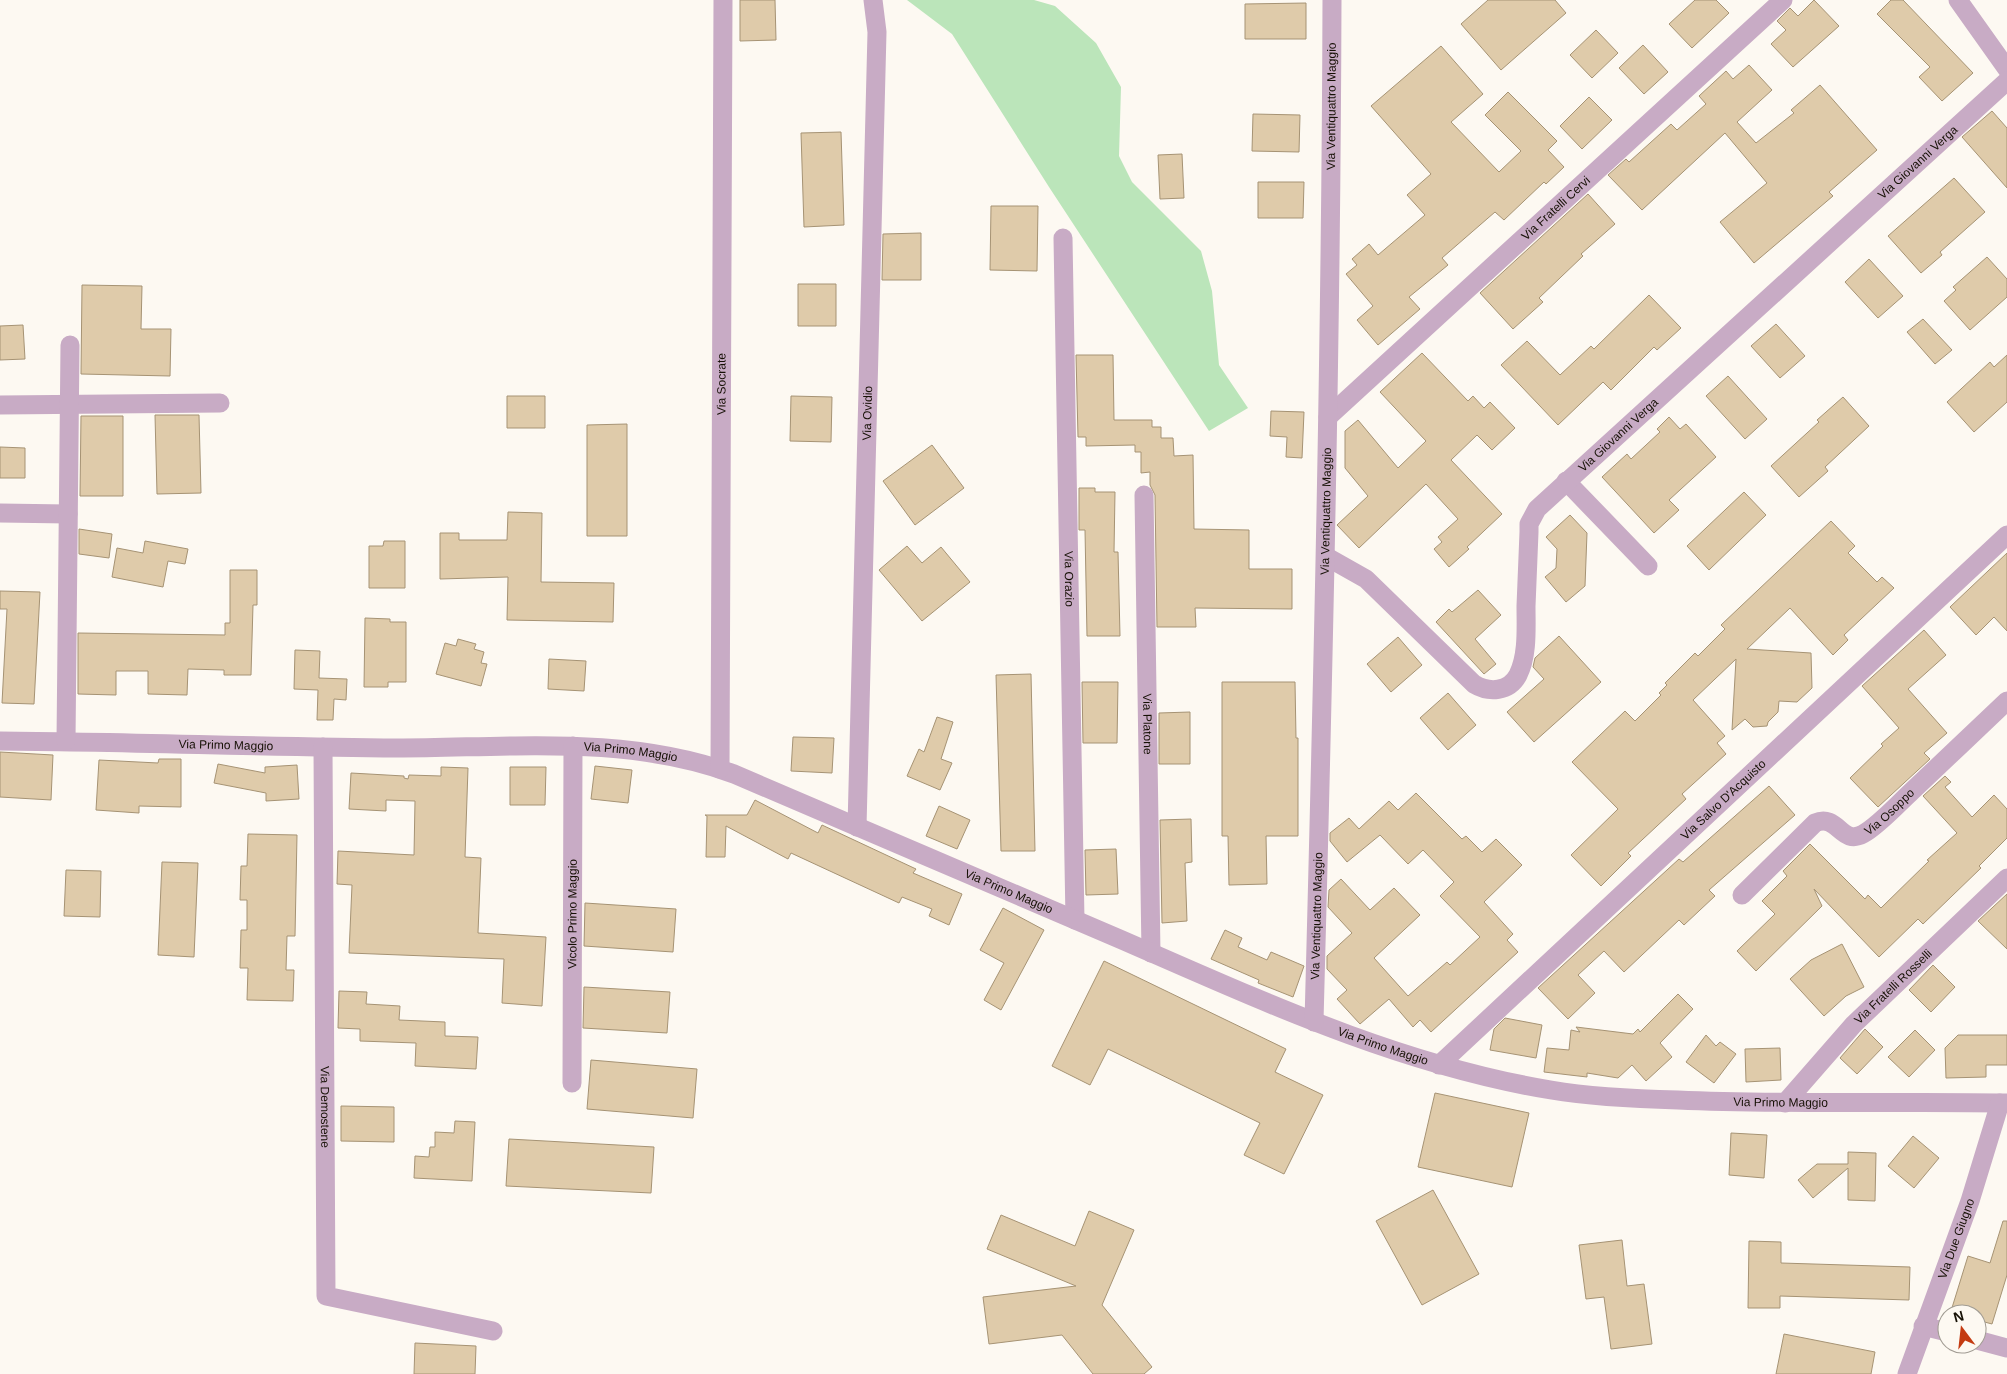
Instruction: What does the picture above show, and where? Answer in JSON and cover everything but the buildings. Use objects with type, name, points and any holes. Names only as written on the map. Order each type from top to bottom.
[{"type":"street","name":"Via Socrate","points":[[720,769],[724,0]]},
{"type":"street","name":"Via Ovidio","points":[[857,827],[877,32],[873,0]]},
{"type":"street","name":"Via Ventiquattro Maggio","points":[[1314,1022],[1327,557],[1332,243],[1332,0]]},
{"type":"street","name":"Via Fratelli Cervi","points":[[1328,417],[1784,0]]},
{"type":"street","points":[[1958,0],[2007,69]]},
{"type":"street","name":"Via Giovanni Verga","points":[[1327,557],[1366,579],[1474,684],[1484,689],[1496,690],[1507,686],[1515,679],[1523,659],[1526,637],[1530,524],[1537,509],[2007,81]]},
{"type":"street","name":"Via Orazio","points":[[1063,238],[1075,920]]},
{"type":"street","points":[[66,741],[70,345]]},
{"type":"street","points":[[0,405],[220,403]]},
{"type":"street","points":[[1566,481],[1648,566]]},
{"type":"street","name":"Via Platone","points":[[1144,495],[1151,953]]},
{"type":"street","points":[[0,512],[68,514]]},
{"type":"street","name":"Via Salvo D'Acquisto","points":[[1439,1065],[2007,535]]},
{"type":"street","name":"Via Osoppo","points":[[1742,895],[1815,823],[1830,822],[1852,837],[1864,834],[2007,701]]},
{"type":"street","name":"Via Primo Maggio","points":[[0,740],[323,747],[573,746],[643,751],[720,769],[1075,920],[1240,993],[1374,1045],[1439,1065],[1522,1085],[1582,1094],[1696,1101],[2004,1103]]},
{"type":"street","name":"Vicolo Primo Maggio","points":[[572,1083],[573,746]]},
{"type":"street","name":"Via Demostene","points":[[323,747],[326,1296],[493,1331]]},
{"type":"street","name":"Via Fratelli Rosselli","points":[[1785,1102],[1854,1024],[2007,878]]},
{"type":"street","name":"Via Due Giugno","points":[[1907,1374],[2004,1103]]},
{"type":"street","points":[[1923,1326],[1937,1330]]},
{"type":"street","points":[[1987,1343],[2007,1348]]},
{"type":"green space","points":[[907,0],[1034,0],[1055,6],[1096,43],[1121,87],[1119,156],[1132,182],[1201,251],[1212,291],[1219,365],[1248,408],[1209,431],[1049,187],[952,34]]}]
